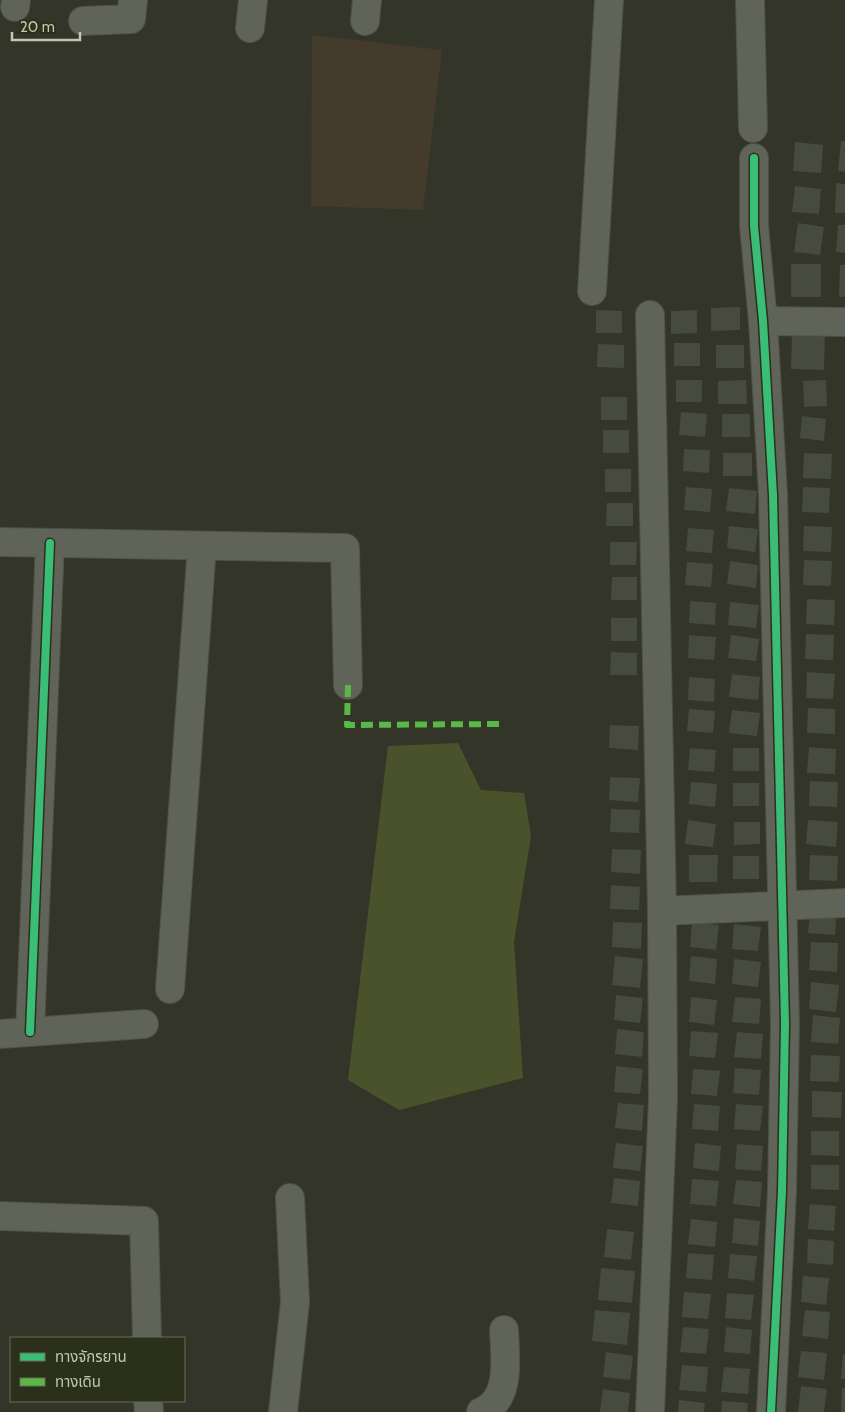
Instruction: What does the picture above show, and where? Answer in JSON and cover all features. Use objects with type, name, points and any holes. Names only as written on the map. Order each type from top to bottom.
[{"type":"street","points":[[82,22],[131,19],[133,0]]},
{"type":"street","points":[[250,28],[253,0]]},
{"type":"street","points":[[592,291],[609,0]]},
{"type":"street","points":[[750,0],[753,128]]},
{"type":"street","points":[[754,158],[754,226],[763,321],[773,495],[785,1024],[782,1191],[771,1412]]},
{"type":"street","points":[[650,314],[662,911],[663,1109],[650,1412]]},
{"type":"street","points":[[763,321],[845,322]]},
{"type":"street","points":[[0,542],[345,548],[348,685]]},
{"type":"street","points":[[30,1032],[50,544]]},
{"type":"street","points":[[170,989],[202,546]]},
{"type":"street","points":[[662,911],[845,903]]},
{"type":"street","points":[[0,1034],[144,1024]]},
{"type":"street","points":[[283,1412],[295,1302],[290,1198]]},
{"type":"street","points":[[0,1216],[144,1221],[147,1337]]},
{"type":"street","points":[[481,1412],[498,1400],[504,1380],[504,1330]]},
{"type":"shaded area","points":[[312,35],[442,50],[423,210],[311,206]]},
{"type":"shaded area","points":[[458,743],[481,790],[524,793],[531,836],[514,942],[523,1078],[399,1110],[348,1080],[388,746]]},
{"type":"building","points":[[841,141],[845,141],[845,172],[838,171]]},
{"type":"building","points":[[795,142],[823,145],[821,173],[793,171]]},
{"type":"building","points":[[836,183],[845,184],[845,213],[835,213]]},
{"type":"building","points":[[795,186],[821,189],[819,214],[792,212]]},
{"type":"building","points":[[798,223],[824,227],[820,255],[794,252]]},
{"type":"building","points":[[838,225],[845,225],[845,253],[836,252]]},
{"type":"building","points":[[791,264],[821,264],[821,297],[791,297]]},
{"type":"building","points":[[840,265],[845,265],[845,297],[839,297]]},
{"type":"building","points":[[740,307],[740,330],[711,331],[711,308]]},
{"type":"building","points":[[596,310],[622,311],[622,333],[596,333]]},
{"type":"building","points":[[697,310],[697,333],[671,334],[671,311]]},
{"type":"building","points":[[792,333],[825,334],[824,370],[791,369]]},
{"type":"building","points":[[674,343],[700,343],[700,366],[674,366]]},
{"type":"building","points":[[598,344],[624,345],[624,368],[597,367]]},
{"type":"building","points":[[716,345],[744,345],[744,368],[716,368]]},
{"type":"building","points":[[676,380],[702,380],[702,402],[676,402]]},
{"type":"building","points":[[746,380],[747,404],[718,404],[718,381]]},
{"type":"building","points":[[826,380],[827,406],[804,407],[803,381]]},
{"type":"building","points":[[601,397],[627,397],[627,420],[601,420]]},
{"type":"building","points":[[681,412],[707,414],[705,437],[679,435]]},
{"type":"building","points":[[722,414],[750,414],[750,437],[722,437]]},
{"type":"building","points":[[802,416],[826,419],[824,441],[800,438]]},
{"type":"building","points":[[603,430],[629,430],[629,453],[603,453]]},
{"type":"building","points":[[684,449],[710,450],[709,473],[683,471]]},
{"type":"building","points":[[723,453],[752,453],[752,476],[723,476]]},
{"type":"building","points":[[804,453],[832,454],[831,479],[803,478]]},
{"type":"building","points":[[605,469],[631,469],[631,492],[605,492]]},
{"type":"building","points":[[686,487],[712,489],[710,512],[684,510]]},
{"type":"building","points":[[803,487],[830,488],[829,513],[802,512]]},
{"type":"building","points":[[729,488],[757,491],[755,514],[726,511]]},
{"type":"building","points":[[607,503],[633,503],[633,526],[606,526]]},
{"type":"building","points":[[729,526],[758,529],[755,552],[727,548]]},
{"type":"building","points":[[804,526],[832,527],[831,552],[803,551]]},
{"type":"building","points":[[688,528],[714,530],[712,553],[686,551]]},
{"type":"building","points":[[610,542],[637,542],[636,565],[610,565]]},
{"type":"building","points":[[804,560],[832,561],[831,586],[803,585]]},
{"type":"building","points":[[730,561],[758,565],[756,588],[727,584]]},
{"type":"building","points":[[687,562],[713,564],[711,587],[685,585]]},
{"type":"building","points":[[612,577],[637,577],[637,600],[611,600]]},
{"type":"building","points":[[807,599],[835,600],[834,625],[806,624]]},
{"type":"building","points":[[690,601],[716,603],[715,625],[689,623]]},
{"type":"building","points":[[730,602],[759,605],[756,628],[728,625]]},
{"type":"building","points":[[611,618],[637,618],[637,641],[611,641]]},
{"type":"building","points":[[806,634],[834,635],[833,660],[805,659]]},
{"type":"building","points":[[689,635],[716,637],[714,660],[688,658]]},
{"type":"building","points":[[731,635],[759,639],[756,661],[728,658]]},
{"type":"building","points":[[611,652],[637,653],[637,675],[610,675]]},
{"type":"building","points":[[807,672],[835,674],[833,699],[806,698]]},
{"type":"building","points":[[732,674],[760,677],[758,700],[729,697]]},
{"type":"building","points":[[689,677],[715,679],[714,702],[688,700]]},
{"type":"building","points":[[808,708],[835,709],[835,734],[807,733]]},
{"type":"building","points":[[689,709],[715,711],[713,733],[687,731]]},
{"type":"building","points":[[732,710],[760,713],[757,736],[729,733]]},
{"type":"building","points":[[610,725],[639,726],[638,750],[609,748]]},
{"type":"building","points":[[809,747],[836,749],[835,774],[807,773]]},
{"type":"building","points":[[690,748],[716,750],[714,772],[688,770]]},
{"type":"building","points":[[733,748],[759,748],[759,771],[733,771]]},
{"type":"building","points":[[610,777],[640,778],[638,802],[609,800]]},
{"type":"building","points":[[810,781],[838,782],[837,807],[809,806]]},
{"type":"building","points":[[691,782],[717,784],[715,807],[689,804]]},
{"type":"building","points":[[733,783],[759,783],[759,806],[733,806]]},
{"type":"building","points":[[611,809],[640,810],[639,833],[610,832]]},
{"type":"building","points":[[688,820],[716,824],[713,847],[685,844]]},
{"type":"building","points":[[808,820],[838,822],[836,847],[806,844]]},
{"type":"building","points":[[734,822],[760,822],[760,844],[734,845]]},
{"type":"building","points":[[612,849],[641,850],[640,874],[611,872]]},
{"type":"building","points":[[689,855],[718,855],[717,882],[689,882]]},
{"type":"building","points":[[810,855],[838,856],[837,881],[809,880]]},
{"type":"building","points":[[733,856],[759,856],[759,879],[733,879]]},
{"type":"building","points":[[611,885],[640,887],[639,910],[610,909]]},
{"type":"building","points":[[811,908],[837,910],[835,935],[808,933]]},
{"type":"building","points":[[613,922],[642,923],[641,949],[612,947]]},
{"type":"building","points":[[692,922],[719,925],[716,950],[690,947]]},
{"type":"building","points":[[734,924],[761,927],[758,951],[732,949]]},
{"type":"building","points":[[811,942],[838,943],[837,972],[809,970]]},
{"type":"building","points":[[615,956],[643,959],[640,988],[612,985]]},
{"type":"building","points":[[691,956],[717,959],[715,984],[689,981]]},
{"type":"building","points":[[734,959],[761,962],[758,987],[732,984]]},
{"type":"building","points":[[811,982],[839,985],[836,1012],[809,1009]]},
{"type":"building","points":[[616,995],[643,998],[640,1023],[614,1020]]},
{"type":"building","points":[[691,997],[717,1000],[714,1025],[689,1022]]},
{"type":"building","points":[[735,997],[761,999],[759,1024],[732,1022]]},
{"type":"building","points":[[813,1015],[840,1018],[838,1044],[811,1042]]},
{"type":"building","points":[[617,1029],[644,1032],[642,1057],[615,1054]]},
{"type":"building","points":[[691,1031],[718,1033],[715,1058],[689,1056]]},
{"type":"building","points":[[737,1032],[763,1034],[761,1059],[734,1057]]},
{"type":"building","points":[[811,1055],[840,1056],[839,1082],[810,1081]]},
{"type":"building","points":[[616,1066],[643,1069],[640,1094],[614,1092]]},
{"type":"building","points":[[735,1068],[761,1070],[759,1095],[733,1093]]},
{"type":"building","points":[[693,1069],[720,1071],[717,1096],[691,1094]]},
{"type":"building","points":[[812,1091],[842,1092],[841,1118],[812,1117]]},
{"type":"building","points":[[618,1103],[644,1105],[642,1131],[615,1128]]},
{"type":"building","points":[[694,1104],[720,1106],[718,1131],[692,1129]]},
{"type":"building","points":[[736,1104],[763,1106],[760,1131],[734,1129]]},
{"type":"building","points":[[811,1131],[839,1131],[839,1156],[811,1155]]},
{"type":"building","points":[[616,1143],[643,1146],[640,1171],[613,1168]]},
{"type":"building","points":[[695,1143],[721,1146],[719,1171],[693,1168]]},
{"type":"building","points":[[737,1144],[763,1146],[761,1171],[735,1169]]},
{"type":"building","points":[[811,1165],[839,1165],[839,1190],[811,1189]]},
{"type":"building","points":[[614,1178],[640,1181],[638,1206],[611,1203]]},
{"type":"building","points":[[692,1179],[719,1181],[716,1206],[690,1204]]},
{"type":"building","points":[[736,1180],[762,1182],[760,1207],[733,1204]]},
{"type":"building","points":[[810,1204],[836,1206],[834,1231],[808,1229]]},
{"type":"building","points":[[734,1218],[760,1221],[758,1246],[732,1243]]},
{"type":"building","points":[[691,1219],[717,1222],[715,1247],[688,1244]]},
{"type":"building","points":[[607,1229],[634,1232],[631,1260],[604,1257]]},
{"type":"building","points":[[808,1239],[834,1241],[833,1265],[807,1263]]},
{"type":"building","points":[[688,1253],[714,1255],[712,1280],[686,1278]]},
{"type":"building","points":[[730,1254],[757,1256],[754,1281],[728,1278]]},
{"type":"building","points":[[601,1268],[635,1271],[632,1303],[598,1300]]},
{"type":"building","points":[[803,1276],[829,1278],[826,1305],[801,1302]]},
{"type":"building","points":[[684,1292],[711,1294],[708,1319],[682,1317]]},
{"type":"building","points":[[727,1293],[754,1295],[751,1320],[725,1318]]},
{"type":"building","points":[[595,1310],[630,1313],[627,1345],[592,1341]]},
{"type":"building","points":[[805,1310],[830,1312],[828,1339],[802,1336]]},
{"type":"building","points":[[683,1327],[709,1329],[706,1354],[680,1352]]},
{"type":"building","points":[[726,1327],[752,1330],[750,1354],[724,1352]]},
{"type":"building","points":[[801,1351],[827,1353],[824,1380],[798,1377]]},
{"type":"building","points":[[606,1352],[633,1356],[630,1380],[603,1377]]},
{"type":"building","points":[[843,1354],[845,1354],[845,1379],[841,1379]]},
{"type":"building","points":[[682,1365],[708,1367],[706,1392],[679,1390]]},
{"type":"building","points":[[724,1367],[750,1369],[748,1394],[721,1392]]},
{"type":"building","points":[[801,1386],[827,1389],[824,1412],[798,1412]]},
{"type":"building","points":[[842,1388],[845,1388],[845,1412],[841,1412]]},
{"type":"building","points":[[603,1389],[630,1393],[628,1412],[600,1412]]},
{"type":"building","points":[[679,1400],[705,1403],[704,1412],[678,1412]]},
{"type":"building","points":[[722,1401],[748,1403],[747,1412],[721,1412]]},
{"type":"marked path","points":[[348,685],[347,725],[503,724]]},
{"type":"cycle path","points":[[754,158],[754,226],[763,321],[773,495],[785,1024],[782,1191],[771,1412]]},
{"type":"cycle path","points":[[30,1032],[50,543]]}]
